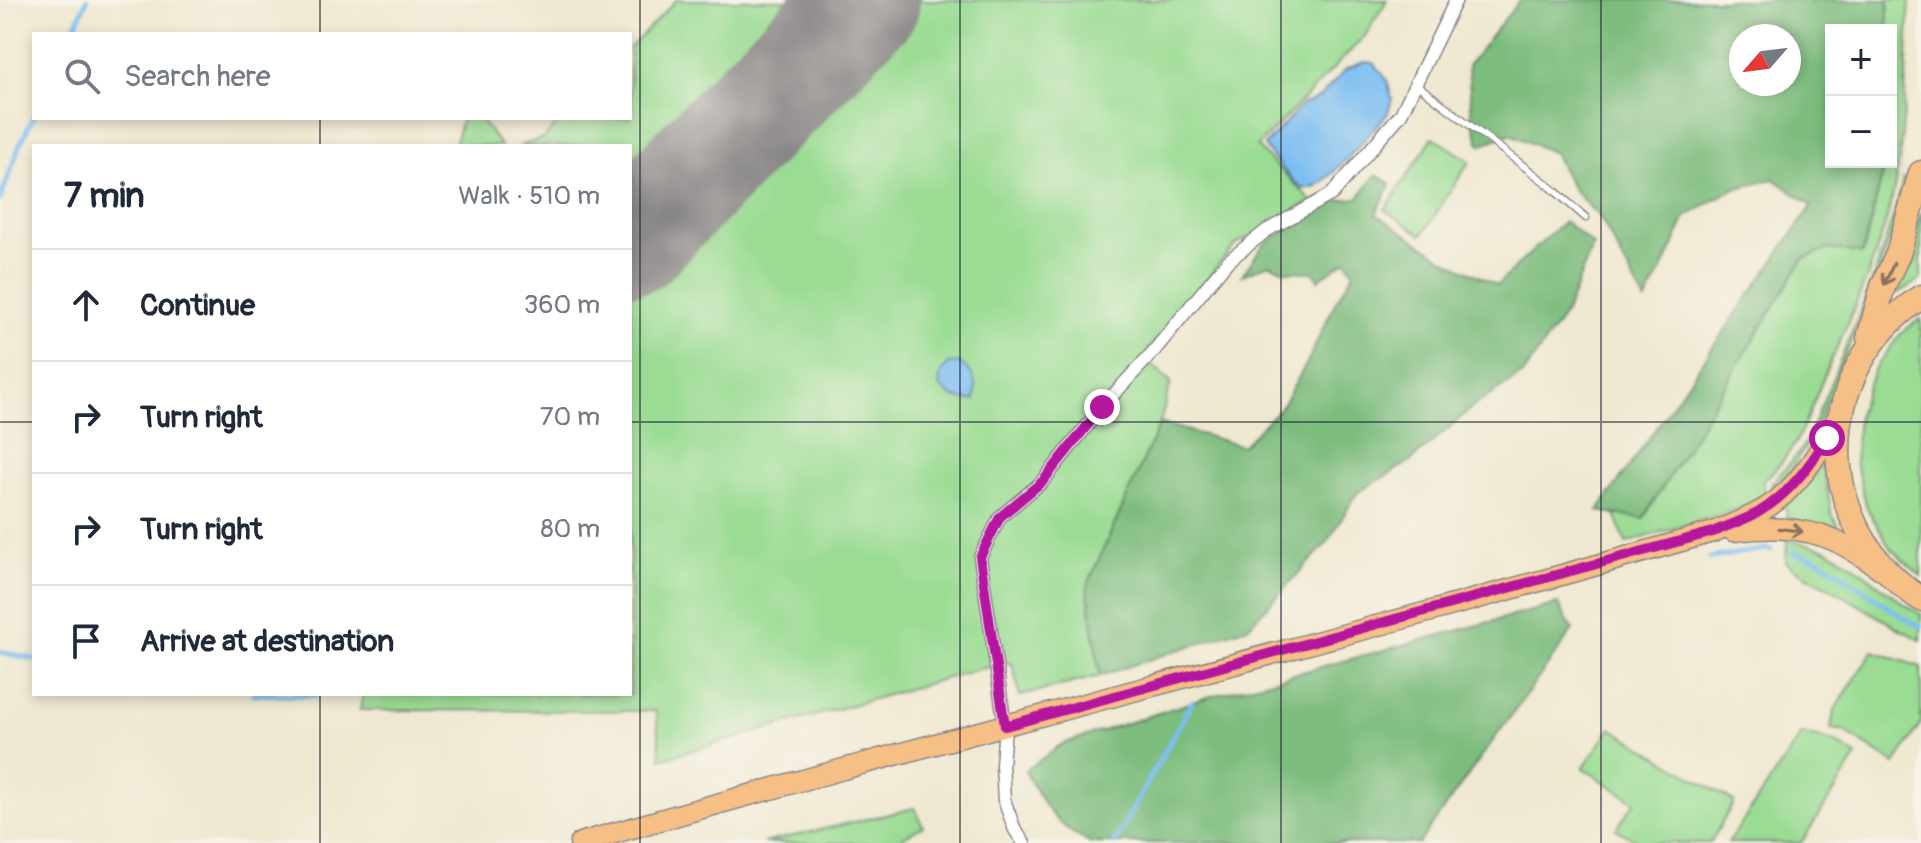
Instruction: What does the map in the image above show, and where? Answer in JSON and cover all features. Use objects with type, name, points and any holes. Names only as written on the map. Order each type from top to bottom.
[{"type":"highway","points":[[1921,173],[1901,242],[1883,286],[1878,311],[1850,382],[1838,435],[1841,486],[1859,534],[1891,575],[1921,599]]},
{"type":"highway","points":[[1862,357],[1890,321],[1921,297]]},
{"type":"main road","points":[[580,843],[832,771],[1713,532],[1756,514],[1789,489],[1813,461],[1842,409]]},
{"type":"main road","points":[[1713,532],[1782,528],[1807,532],[1833,540],[1891,575]]},
{"type":"street","points":[[1024,843],[1015,830],[1004,800],[1002,765],[1005,726],[980,557],[1000,517],[1043,481],[1102,407],[1153,352],[1227,262],[1266,231],[1332,194],[1401,114],[1456,0]]},
{"type":"lane","points":[[1416,84],[1546,183],[1586,218]]},
{"type":"green space","points":[[676,0],[1387,0],[1365,36],[1257,147],[1312,201],[1235,245],[1148,350],[1149,362],[1171,382],[1160,423],[1087,586],[1100,676],[1020,696],[1012,663],[979,669],[661,759],[656,711],[360,710],[363,696],[632,696],[632,144],[525,144],[544,138],[561,120],[632,120],[632,46]]},
{"type":"green space","points":[[1520,0],[1889,0],[1887,24],[1825,24],[1825,168],[1883,168],[1862,254],[1829,249],[1803,259],[1643,519],[1598,511],[1812,206],[1774,179],[1733,189],[1686,217],[1645,302],[1601,219],[1572,188],[1554,153],[1510,134],[1480,145],[1472,118],[1468,65]]},
{"type":"green space","points":[[1889,0],[1910,0],[1903,119],[1898,166],[1894,189],[1882,236],[1865,282],[1802,431],[1776,469],[1763,481],[1766,494],[1745,507],[1626,543],[1615,514],[1644,518],[1803,259],[1829,249],[1863,254],[1883,168],[1897,168],[1897,24],[1887,24]]},
{"type":"green space","points":[[461,120],[481,120],[499,144],[455,144]]},
{"type":"green space","points":[[1433,137],[1470,161],[1422,235],[1385,210]]},
{"type":"green space","points":[[1376,175],[1391,184],[1376,214],[1444,259],[1497,285],[1564,221],[1593,245],[1566,312],[1523,374],[1475,405],[1411,461],[1357,493],[1327,543],[1248,627],[1100,676],[1087,586],[1160,423],[1242,446],[1281,407],[1354,273],[1346,260],[1318,280],[1314,272],[1285,271],[1269,264],[1242,275],[1264,244],[1333,201],[1358,198]]},
{"type":"green space","points":[[1903,179],[1907,180],[1890,240],[1830,396],[1798,459],[1772,488],[1771,484],[1798,454],[1809,435],[1849,341],[1873,277]]},
{"type":"green space","points":[[1921,213],[1921,279],[1899,293],[1894,292]]},
{"type":"green space","points":[[1921,319],[1921,576],[1891,549],[1867,508],[1855,462],[1858,414],[1874,370],[1902,332]]},
{"type":"green space","points":[[1823,466],[1832,515],[1841,532],[1788,519],[1785,506]]},
{"type":"green space","points":[[1787,540],[1820,547],[1838,556],[1921,614],[1921,640],[1791,566],[1786,562]]},
{"type":"green space","points":[[1558,604],[1573,630],[1419,843],[1090,843],[1058,821],[1025,771],[1062,744],[1208,697]]},
{"type":"green space","points":[[1873,651],[1921,667],[1921,723],[1895,764],[1842,730],[1831,729],[1834,711]]},
{"type":"green space","points":[[1611,728],[1734,802],[1710,843],[1641,843],[1616,829],[1635,802],[1583,768]]},
{"type":"green space","points":[[1802,734],[1834,742],[1857,756],[1801,843],[1728,843]]},
{"type":"green space","points":[[915,808],[923,826],[893,843],[763,843]]},
{"type":"water","points":[[1364,62],[1374,63],[1387,80],[1392,99],[1388,113],[1326,179],[1316,186],[1303,189],[1264,146],[1303,104],[1320,97],[1346,69]]},
{"type":"water","points":[[960,363],[974,379],[975,400],[956,398],[939,386],[941,372],[949,364]]},
{"type":"waterway","points":[[73,32],[87,0]]},
{"type":"waterway","points":[[0,200],[32,119]]},
{"type":"waterway","points":[[1710,558],[1771,550]]},
{"type":"waterway","points":[[1793,552],[1820,560],[1921,626]]},
{"type":"waterway","points":[[0,652],[32,659]]},
{"type":"waterway","points":[[1114,843],[1192,702]]},
{"type":"runway","points":[[632,237],[864,0]]},
{"type":"route","points":[[1102,407],[1043,481],[1000,517],[980,557],[1005,726],[1713,532],[1756,514],[1775,501],[1813,461],[1827,438]]}]
